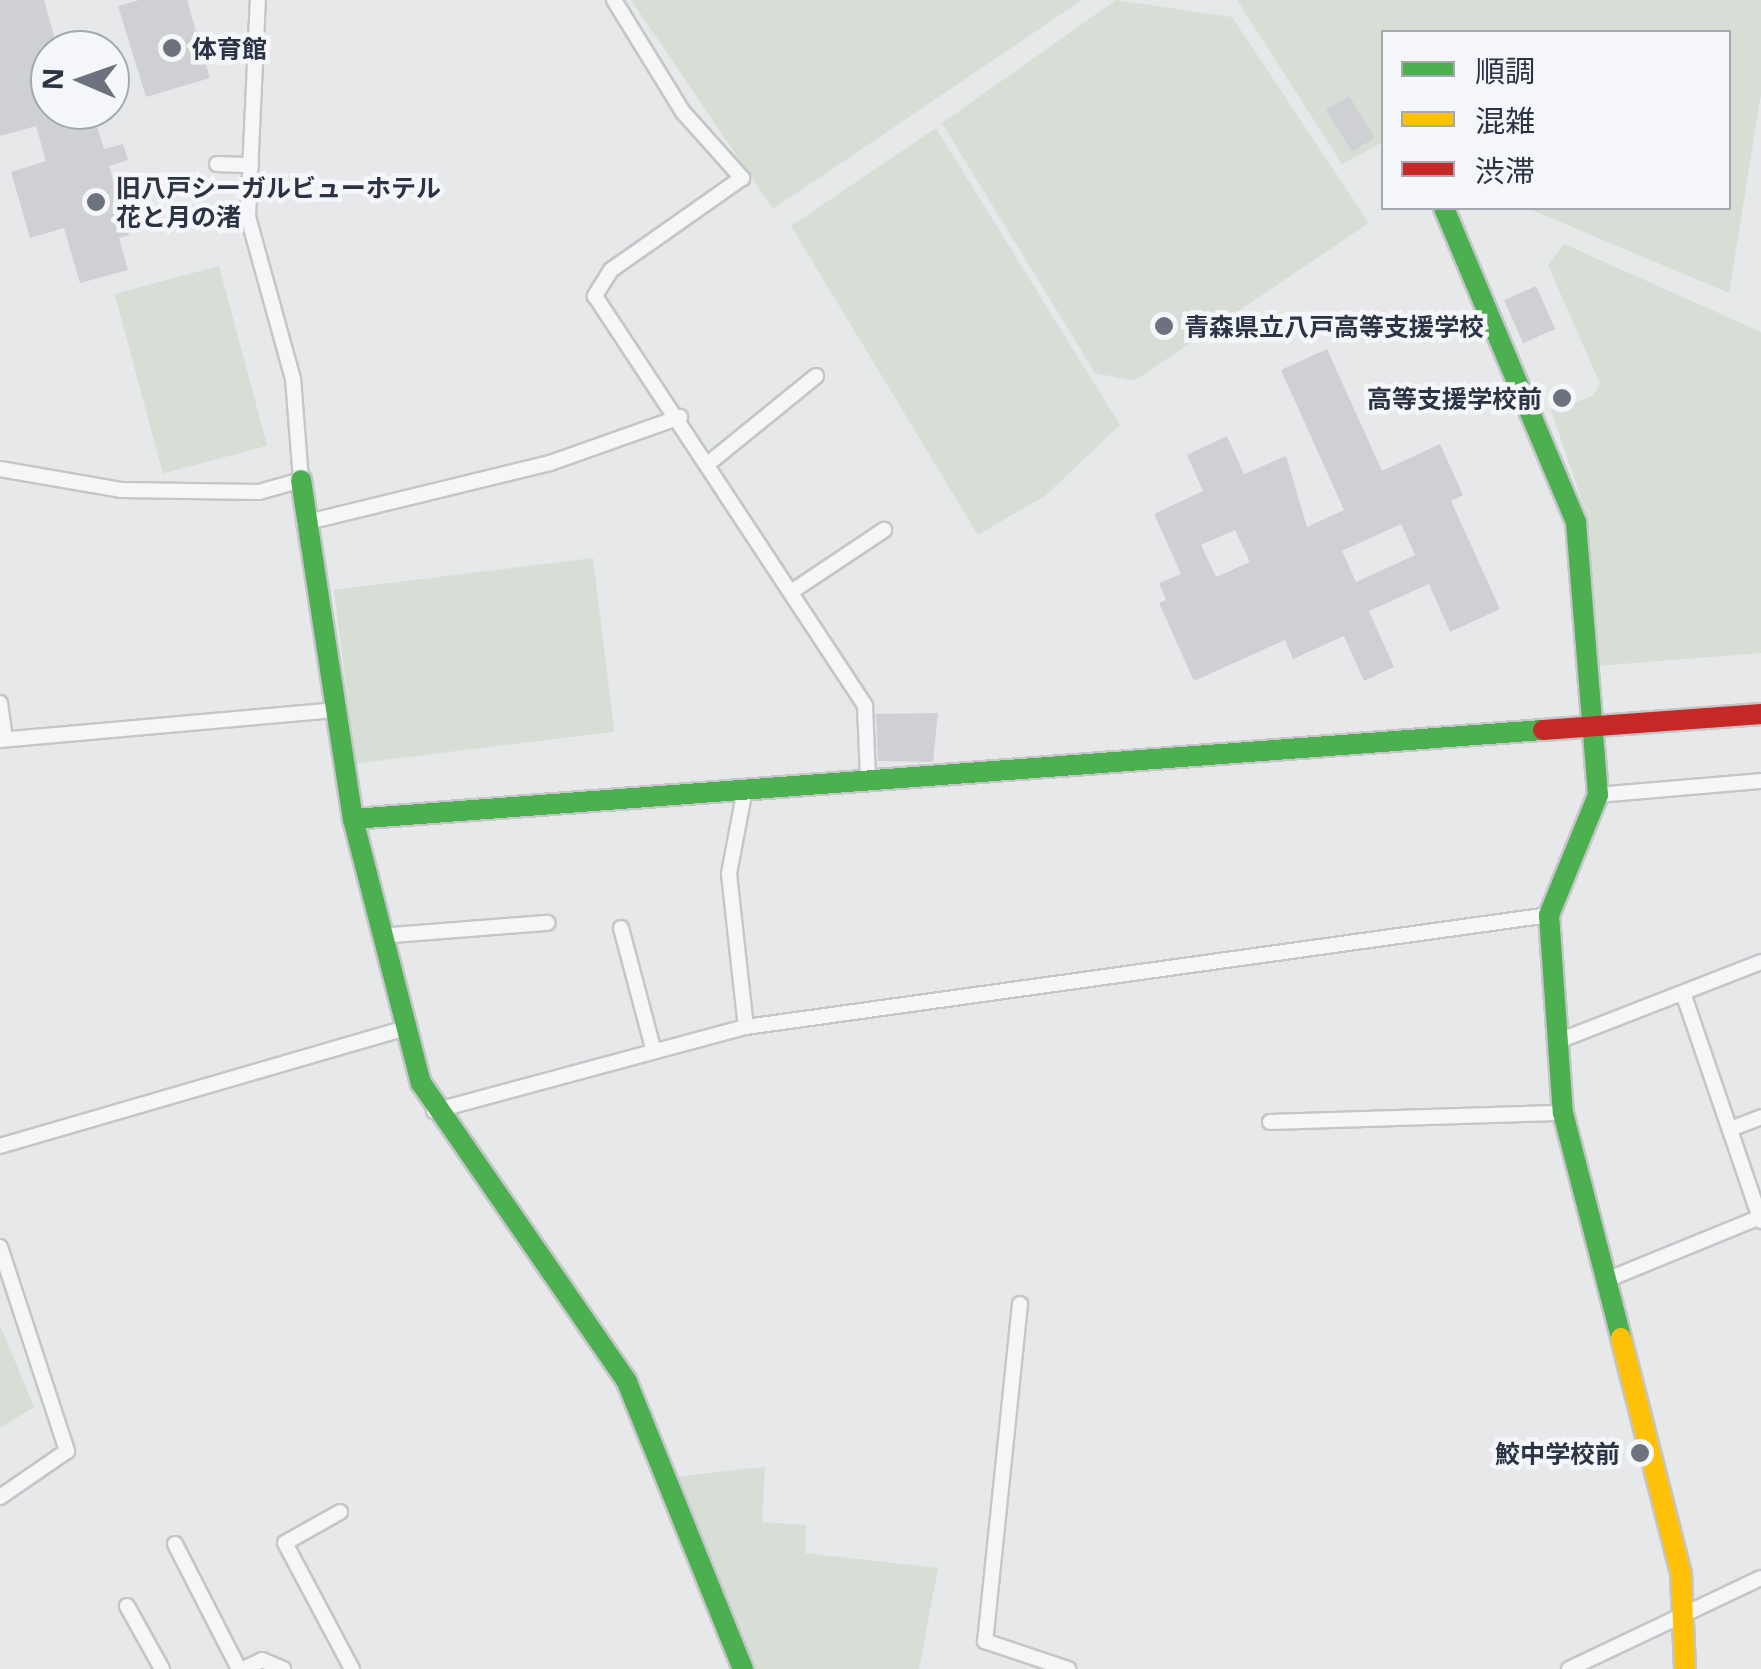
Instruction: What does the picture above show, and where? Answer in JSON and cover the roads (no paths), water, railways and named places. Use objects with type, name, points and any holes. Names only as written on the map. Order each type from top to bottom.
[{"type":"street","points":[[258,0],[248,217],[293,379],[304,523],[353,819],[404,1028],[434,1111],[627,1382],[743,1669]]},
{"type":"street","points":[[614,0],[684,112],[742,178],[610,270],[595,296],[680,418],[864,706],[868,779]]},
{"type":"street","points":[[217,164],[251,165]]},
{"type":"street","points":[[1445,210],[1564,477],[1576,522],[1588,729],[1598,795],[1550,915],[1556,1042],[1563,1113],[1685,1613],[1685,1669]]},
{"type":"street","points":[[709,463],[816,376]]},
{"type":"street","points":[[304,523],[550,463],[680,418]]},
{"type":"street","points":[[0,468],[122,490],[259,492],[302,480]]},
{"type":"street","points":[[792,592],[884,530]]},
{"type":"street","points":[[0,704],[2,740],[335,710]]},
{"type":"street","points":[[353,819],[1761,714]]},
{"type":"street","points":[[1598,795],[1761,781]]},
{"type":"street","points":[[745,788],[729,874],[746,1027]]},
{"type":"street","points":[[434,1111],[652,1048],[746,1027],[1550,915]]},
{"type":"street","points":[[380,936],[547,923]]},
{"type":"street","points":[[620,928],[652,1048]]},
{"type":"street","points":[[1556,1042],[1761,962]]},
{"type":"street","points":[[1606,1280],[1760,1219],[1733,1128],[1683,992]]},
{"type":"street","points":[[0,1146],[404,1028]]},
{"type":"street","points":[[1270,1122],[1563,1113]]},
{"type":"street","points":[[1733,1128],[1761,1117]]},
{"type":"street","points":[[0,1247],[67,1452],[0,1497]]},
{"type":"street","points":[[1020,1304],[985,1640],[1068,1669]]},
{"type":"street","points":[[340,1512],[285,1543],[352,1669]]},
{"type":"street","points":[[175,1544],[241,1669],[262,1660],[283,1669]]},
{"type":"street","points":[[1569,1669],[1761,1578]]},
{"type":"street","points":[[126,1606],[162,1669]]},
{"type":"place","name":"体育館","points":[[172,48]]},
{"type":"place","name":"旧八戸シーガルビューホテル 花と月の渚","points":[[96,202]]},
{"type":"place","name":"青森県立八戸高等支援学校","points":[[1164,326]]},
{"type":"place","name":"高等支援学校前","points":[[1562,398]]},
{"type":"place","name":"鮫中学校前","points":[[1640,1453]]}]
